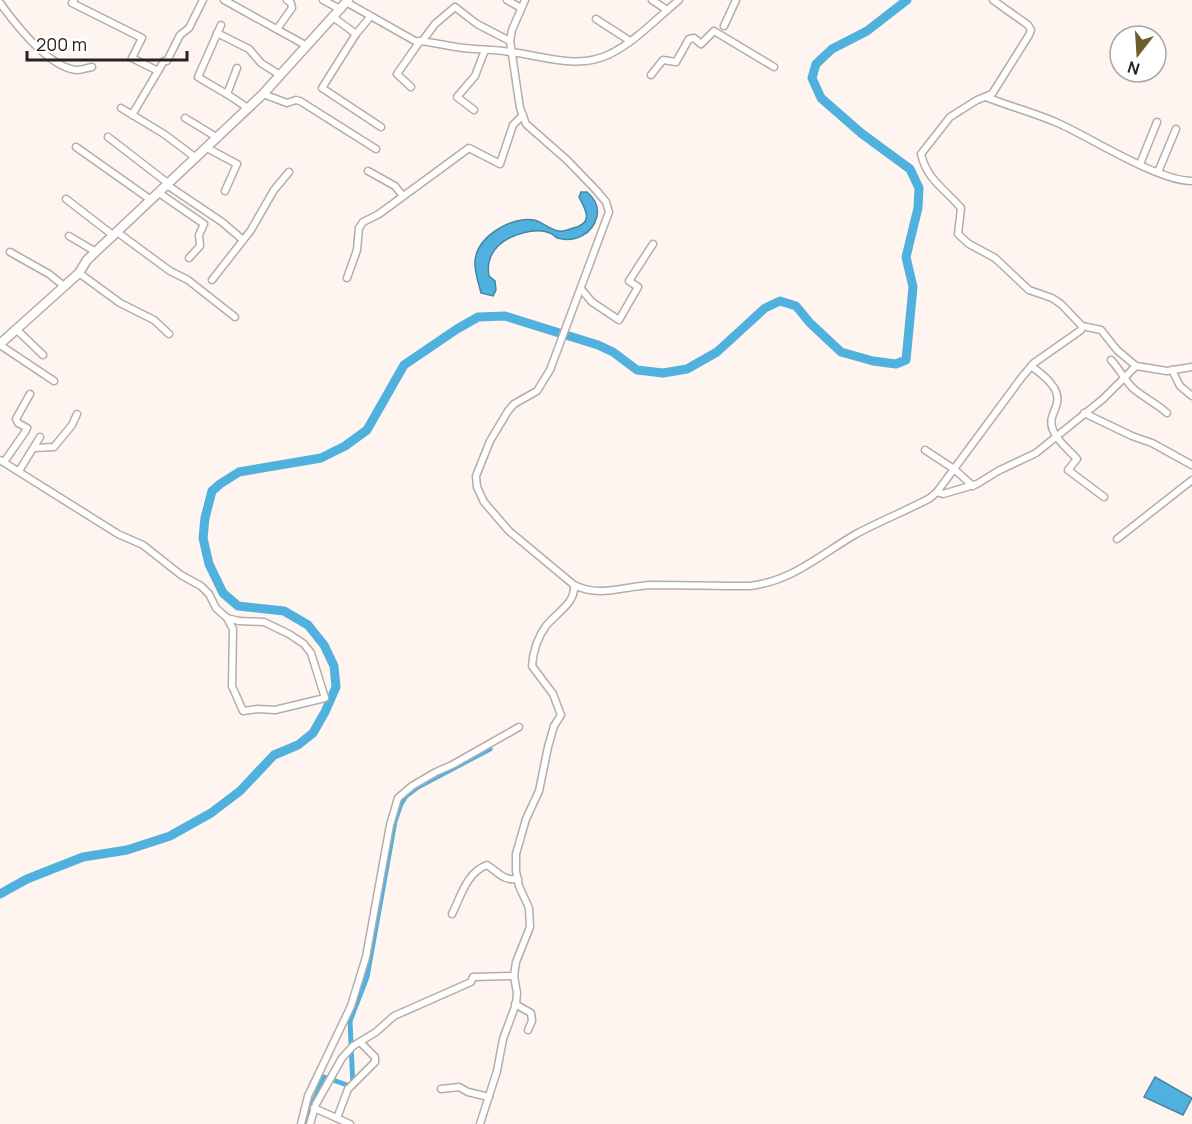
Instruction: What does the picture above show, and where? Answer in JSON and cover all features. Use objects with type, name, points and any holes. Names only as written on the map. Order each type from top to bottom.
[{"type":"street","points":[[74,0],[72,3],[142,38],[132,58],[158,71]]},
{"type":"street","points":[[132,115],[180,35],[189,28],[203,0]]},
{"type":"street","points":[[224,0],[307,46]]},
{"type":"street","points":[[277,29],[292,8],[291,3],[287,0]]},
{"type":"street","points":[[323,0],[345,4],[415,41],[422,40],[458,48],[512,52],[548,59],[590,62],[608,55],[630,41],[679,0]]},
{"type":"street","points":[[507,0],[521,8]]},
{"type":"street","points":[[525,0],[512,30],[510,41],[522,115],[526,124],[567,160],[606,202],[609,212],[550,370],[537,391],[514,404],[508,411],[490,441],[476,476],[477,487],[484,502],[509,531],[574,585],[586,591],[596,592],[650,585],[750,586],[765,584],[800,571],[857,534],[922,502],[937,492],[1022,376],[1031,366],[1081,330],[1082,326]]},
{"type":"street","points":[[652,0],[667,10]]},
{"type":"street","points":[[724,26],[736,0]]},
{"type":"street","points":[[993,0],[1028,25],[1031,30],[992,94],[976,100],[950,117],[921,154],[922,161],[940,189],[960,208],[958,234],[960,238],[995,258],[1029,290],[1052,298],[1061,304],[1082,326],[1101,330],[1117,350],[1136,366],[1172,370],[1192,367]]},
{"type":"street","points":[[0,3],[13,21],[55,62],[77,70],[92,67]]},
{"type":"street","points":[[54,381],[0,344],[79,273],[96,252],[248,109],[345,4]]},
{"type":"street","points":[[411,87],[397,74],[435,24],[455,8],[477,24],[510,41]]},
{"type":"street","points":[[333,17],[356,34]]},
{"type":"street","points":[[370,17],[356,34],[322,88],[381,127]]},
{"type":"street","points":[[596,19],[630,41]]},
{"type":"street","points":[[221,25],[198,77],[211,87],[234,97],[248,109]]},
{"type":"street","points":[[651,75],[663,60],[676,62],[689,39],[694,38],[701,44],[714,31],[774,67]]},
{"type":"street","points":[[217,33],[249,49],[261,63],[280,75]]},
{"type":"street","points":[[474,110],[457,97],[476,76],[485,50]]},
{"type":"street","points":[[227,94],[237,68]]},
{"type":"street","points":[[263,94],[282,102],[300,101],[376,149]]},
{"type":"street","points":[[987,97],[1054,121],[1158,172],[1183,181],[1192,181]]},
{"type":"street","points":[[121,108],[164,134],[196,158]]},
{"type":"street","points":[[347,278],[357,250],[359,228],[363,222],[379,214],[469,148],[500,164],[513,125],[522,115]]},
{"type":"street","points":[[185,118],[218,138]]},
{"type":"street","points":[[1140,164],[1157,122]]},
{"type":"street","points":[[1158,172],[1176,129]]},
{"type":"street","points":[[108,137],[243,240]]},
{"type":"street","points":[[76,147],[151,200]]},
{"type":"street","points":[[207,148],[237,164],[225,191]]},
{"type":"street","points":[[368,171],[395,186],[403,196]]},
{"type":"street","points":[[212,280],[243,240],[274,190],[289,172]]},
{"type":"street","points":[[159,193],[204,224],[199,234],[200,246],[189,258]]},
{"type":"street","points":[[66,199],[170,271],[188,280],[235,317]]},
{"type":"street","points":[[69,236],[96,252]]},
{"type":"street","points":[[581,289],[592,302],[619,320],[638,287],[629,281],[653,244]]},
{"type":"street","points":[[10,252],[49,274],[64,286]]},
{"type":"street","points":[[79,273],[120,303],[154,320],[169,334]]},
{"type":"street","points":[[16,329],[43,355]]},
{"type":"street","points":[[1111,360],[1136,391],[1167,412]]},
{"type":"street","points":[[1031,366],[1047,379],[1057,394],[1057,404],[1051,413],[1052,428],[1077,459],[1068,470],[1104,497]]},
{"type":"street","points":[[937,492],[943,494],[973,486],[1036,453],[1103,399],[1136,366]]},
{"type":"street","points":[[1172,370],[1180,386],[1192,396]]},
{"type":"street","points":[[30,394],[16,419],[18,423],[27,428],[2,461],[118,534],[143,545],[181,575],[201,586],[233,629],[232,686],[243,711],[275,710],[325,698],[311,652],[304,644],[264,622],[227,618]]},
{"type":"street","points":[[1084,413],[1152,443],[1192,465]]},
{"type":"street","points":[[34,448],[54,447],[72,425],[77,414]]},
{"type":"street","points":[[19,471],[40,437]]},
{"type":"street","points":[[925,450],[954,469],[973,486]]},
{"type":"street","points":[[1117,539],[1192,480]]},
{"type":"street","points":[[480,1124],[515,1004],[516,962],[530,927],[530,908],[518,879],[516,854],[526,819],[539,791],[554,726],[561,715],[553,694],[532,666],[533,655],[538,640],[547,626],[571,600],[575,593],[574,585]]},
{"type":"street","points":[[301,1124],[308,1096],[351,1006],[366,957],[390,825],[398,798],[420,781],[519,727]]},
{"type":"street","points":[[452,914],[472,874],[484,866],[492,868],[500,877],[518,879]]},
{"type":"street","points":[[310,1124],[314,1108],[342,1058],[353,1046],[376,1032],[394,1016],[471,982],[473,978],[514,976]]},
{"type":"street","points":[[515,1004],[531,1013],[532,1021],[528,1030]]},
{"type":"street","points":[[337,1118],[348,1089],[375,1062],[375,1057],[360,1041]]},
{"type":"street","points":[[441,1089],[459,1088],[489,1097]]},
{"type":"street","points":[[314,1108],[350,1124]]},
{"type":"water","points":[[581,192],[590,194],[595,202],[597,216],[592,228],[582,236],[570,239],[557,238],[544,231],[522,233],[509,238],[498,246],[490,260],[489,276],[495,281],[496,290],[493,296],[481,293],[475,261],[482,243],[497,230],[516,221],[534,220],[553,230],[561,231],[580,226],[586,219],[579,197]]},
{"type":"water","points":[[1155,1077],[1192,1098],[1183,1115],[1144,1097]]},
{"type":"waterway","points":[[0,894],[27,879],[83,857],[127,850],[170,836],[211,813],[240,791],[274,755],[298,745],[313,733],[336,687],[334,666],[324,645],[308,625],[284,611],[238,606],[223,593],[209,564],[203,538],[212,491],[239,472],[321,458],[345,446],[367,430],[404,365],[457,329],[478,317],[505,316],[598,345],[613,352],[637,370],[663,373],[687,369],[717,352],[765,308],[780,301],[796,306],[810,323],[841,352],[873,361],[896,364],[906,360],[913,287],[906,257],[918,208],[919,188],[910,169],[861,133],[821,98],[812,78],[816,64],[832,49],[867,31],[907,0]]},
{"type":"waterway","points":[[304,1124],[324,1077],[353,1087],[350,1021],[367,977],[395,821],[401,804],[406,796],[418,787],[490,749]]}]
